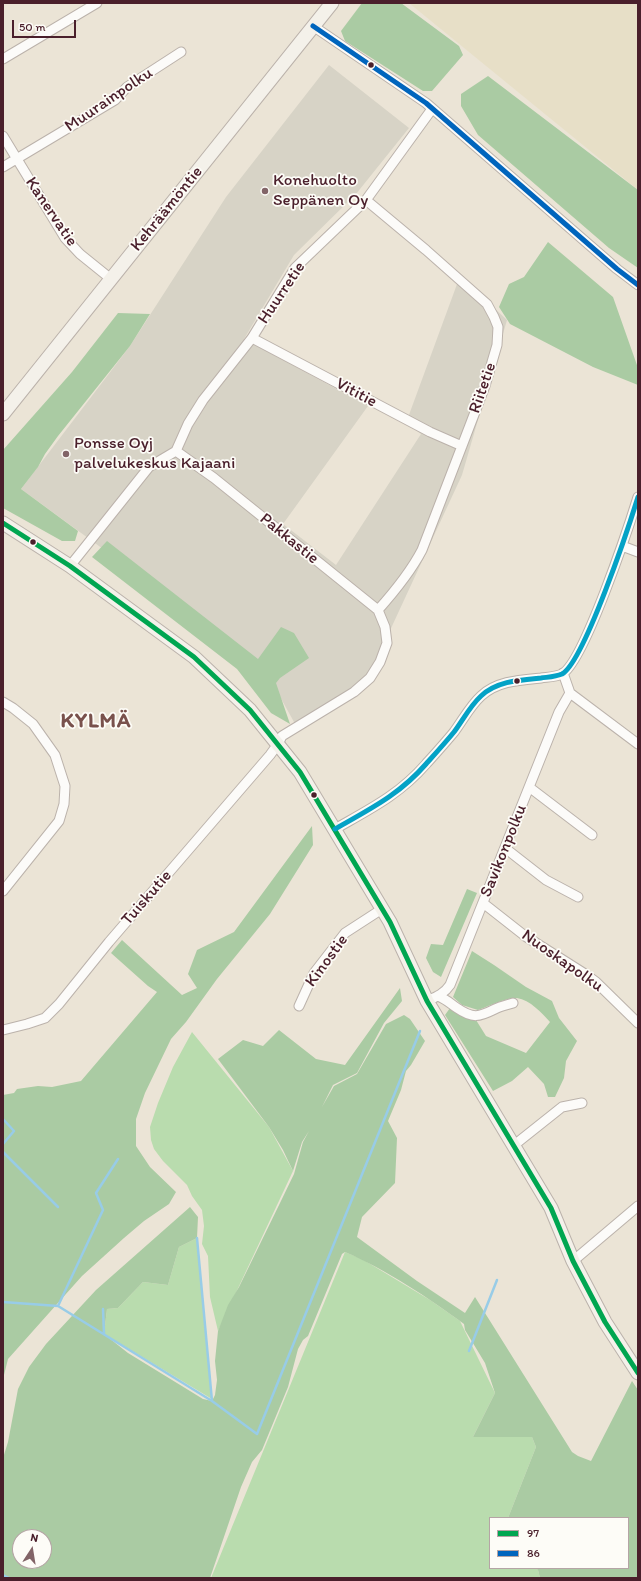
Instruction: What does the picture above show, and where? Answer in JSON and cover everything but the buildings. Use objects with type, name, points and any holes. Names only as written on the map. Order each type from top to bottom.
[{"type":"street","points":[[3,59],[97,3]]},
{"type":"street","name":"Kehräämöntie","points":[[3,414],[332,3]]},
{"type":"street","points":[[313,26],[432,109],[617,269],[638,284]]},
{"type":"street","name":"Muurainpolku","points":[[3,167],[115,100],[127,86],[181,52]]},
{"type":"street","name":"Huurretie","points":[[176,451],[188,424],[203,400],[252,338],[295,268],[366,200],[432,109]]},
{"type":"street","name":"Kanervatie","points":[[3,136],[65,238],[80,254],[111,279]]},
{"type":"street","name":"Riitetie","points":[[366,200],[487,304],[498,327],[497,344],[485,386],[439,508],[419,556],[400,586],[378,610]]},
{"type":"street","name":"Vititie","points":[[252,338],[430,432],[462,446]]},
{"type":"street","points":[[70,566],[149,467],[176,451]]},
{"type":"street","name":"Pakkastie","points":[[176,451],[214,478],[378,610],[386,627],[387,643],[380,662],[370,678],[354,692],[282,736],[278,744]]},
{"type":"street","points":[[335,828],[382,803],[413,778],[454,732],[480,697],[489,690],[499,685],[521,680],[554,677],[563,673],[581,648],[622,546],[638,497]]},
{"type":"street","points":[[3,523],[70,566],[194,657],[250,710],[300,772],[335,828],[382,909],[408,958],[433,998],[513,1146],[551,1208],[573,1261],[605,1322],[638,1373]]},
{"type":"street","points":[[622,546],[638,552]]},
{"type":"street","points":[[563,673],[570,693],[638,744]]},
{"type":"street","name":"Savikonpolku","points":[[433,998],[446,990],[450,985],[559,712],[570,693]]},
{"type":"street","points":[[3,702],[33,724],[55,755],[65,786],[64,804],[59,820],[3,891]]},
{"type":"street","name":"Tuiskutie","points":[[3,1030],[44,1018],[60,1004],[109,942],[278,744]]},
{"type":"street","points":[[529,787],[592,835]]},
{"type":"street","points":[[505,848],[546,880],[578,897]]},
{"type":"street","name":"Nuoskapolku","points":[[483,903],[524,936],[590,978],[638,1022]]},
{"type":"street","name":"Kinostie","points":[[299,1006],[314,973],[345,933],[382,909]]},
{"type":"street","points":[[433,998],[446,999],[470,1015],[478,1016],[496,1008],[513,1003]]},
{"type":"street","points":[[513,1146],[562,1107],[582,1103]]},
{"type":"street","points":[[573,1261],[638,1206]]},
{"type":"shaded area","points":[[409,3],[638,3],[638,190]]},
{"type":"shaded area","points":[[329,65],[409,128],[356,194],[294,255],[244,339],[368,406],[283,524],[336,565],[421,434],[406,423],[460,276],[507,320],[462,475],[361,693],[299,731],[263,666],[21,489],[130,346],[226,197]]},
{"type":"green space","points":[[362,3],[401,3],[459,46],[463,55],[432,91],[423,91],[345,41],[341,31]]},
{"type":"green space","points":[[488,76],[638,190],[638,268],[609,248],[478,135],[461,106],[461,94]]},
{"type":"green space","points":[[548,242],[613,297],[638,368],[638,385],[593,367],[510,324],[499,307],[509,284],[524,277]]},
{"type":"green space","points":[[118,313],[150,314],[130,346],[58,436],[38,467],[21,489],[78,531],[75,541],[62,541],[3,508],[3,450],[72,372]]},
{"type":"green space","points":[[107,541],[258,659],[281,627],[294,633],[309,658],[280,678],[276,683],[290,724],[271,713],[237,669],[92,557]]},
{"type":"green space","points":[[312,826],[313,845],[270,914],[217,979],[186,1022],[171,1039],[145,1093],[136,1119],[136,1146],[150,1167],[176,1192],[169,1204],[144,1221],[82,1276],[8,1359],[3,1379],[3,1095],[14,1093],[17,1089],[38,1086],[52,1087],[81,1081],[157,992],[148,986],[111,953],[122,940],[182,995],[197,988],[188,974],[197,950],[234,932]]},
{"type":"green space","points":[[467,889],[477,893],[441,977],[433,972],[426,958],[431,944],[443,945]]},
{"type":"green space","points":[[472,951],[526,987],[552,1001],[559,1018],[577,1041],[566,1061],[564,1078],[555,1097],[548,1097],[544,1084],[528,1067],[512,1081],[493,1091],[445,1015],[450,1008],[476,1020],[486,1036],[526,1053],[550,1022],[535,1007],[522,999],[508,999],[478,1010],[462,1005],[453,997]]},
{"type":"green space","points":[[400,988],[402,1001],[384,1023],[357,1073],[333,1085],[322,1107],[334,1086],[357,1074],[386,1024],[404,1015],[410,1019],[425,1041],[406,1071],[401,1090],[388,1121],[397,1138],[395,1183],[362,1217],[357,1237],[417,1281],[465,1313],[475,1297],[572,1452],[578,1456],[591,1461],[632,1381],[638,1390],[638,1578],[540,1578],[536,1569],[629,1569],[629,1517],[508,1517],[536,1447],[532,1437],[473,1437],[495,1393],[485,1363],[465,1330],[464,1324],[406,1285],[376,1267],[345,1252],[342,1254],[308,1336],[303,1340],[298,1349],[288,1387],[262,1450],[252,1462],[241,1487],[210,1578],[3,1578],[3,1458],[8,1442],[18,1389],[29,1367],[46,1344],[96,1290],[190,1207],[198,1217],[197,1238],[179,1247],[168,1285],[143,1282],[118,1308],[107,1309],[104,1334],[128,1353],[203,1399],[212,1401],[215,1395],[217,1380],[215,1361],[218,1331],[228,1305],[239,1287],[294,1174],[303,1142],[309,1131],[302,1142],[293,1171],[283,1150],[269,1127],[218,1059],[243,1040],[263,1046],[279,1030],[316,1059],[345,1065]]},
{"type":"green space","points":[[192,1032],[269,1127],[293,1171],[218,1331],[210,1297],[208,1256],[202,1244],[204,1226],[202,1210],[192,1196],[187,1185],[163,1161],[154,1149],[151,1140],[150,1127],[158,1103],[173,1067]]},
{"type":"green space","points":[[197,1238],[212,1399],[104,1334],[107,1309],[118,1308],[143,1282],[168,1285],[179,1247]]},
{"type":"green space","points":[[345,1252],[362,1259],[430,1300],[460,1321],[495,1393],[473,1437],[532,1437],[536,1447],[508,1517],[489,1517],[489,1569],[536,1569],[540,1578],[211,1578]]},
{"type":"waterway","points":[[212,1401],[257,1434],[420,1031]]},
{"type":"waterway","points":[[3,1119],[14,1131],[3,1144]]},
{"type":"waterway","points":[[3,1152],[58,1207]]},
{"type":"waterway","points":[[3,1302],[58,1306],[103,1210],[96,1193],[118,1159]]},
{"type":"waterway","points":[[58,1306],[212,1401],[197,1238]]},
{"type":"waterway","points":[[469,1351],[497,1280]]},
{"type":"waterway","points":[[103,1309],[104,1334]]},
{"type":"waterway","points":[[3,1575],[9,1578]]},
{"type":"transit line","name":"86","points":[[313,26],[426,103],[617,269],[638,285]]},
{"type":"transit line","points":[[335,829],[384,801],[416,775],[454,732],[473,704],[487,691],[509,682],[552,677],[562,674],[571,664],[582,645],[593,620],[605,592],[638,497]]},
{"type":"transit line","name":"97","points":[[3,523],[70,566],[194,657],[250,710],[300,772],[390,922],[427,1001],[551,1208],[573,1261],[605,1322],[638,1373]]},
{"type":"place","name":"Konehuolto Seppänen Oy","points":[[265,191]]},
{"type":"place","name":"Ponsse Oyj palvelukeskus Kajaani","points":[[66,454]]},
{"type":"district","name":"KYLMÄ","points":[[96,722]]}]
